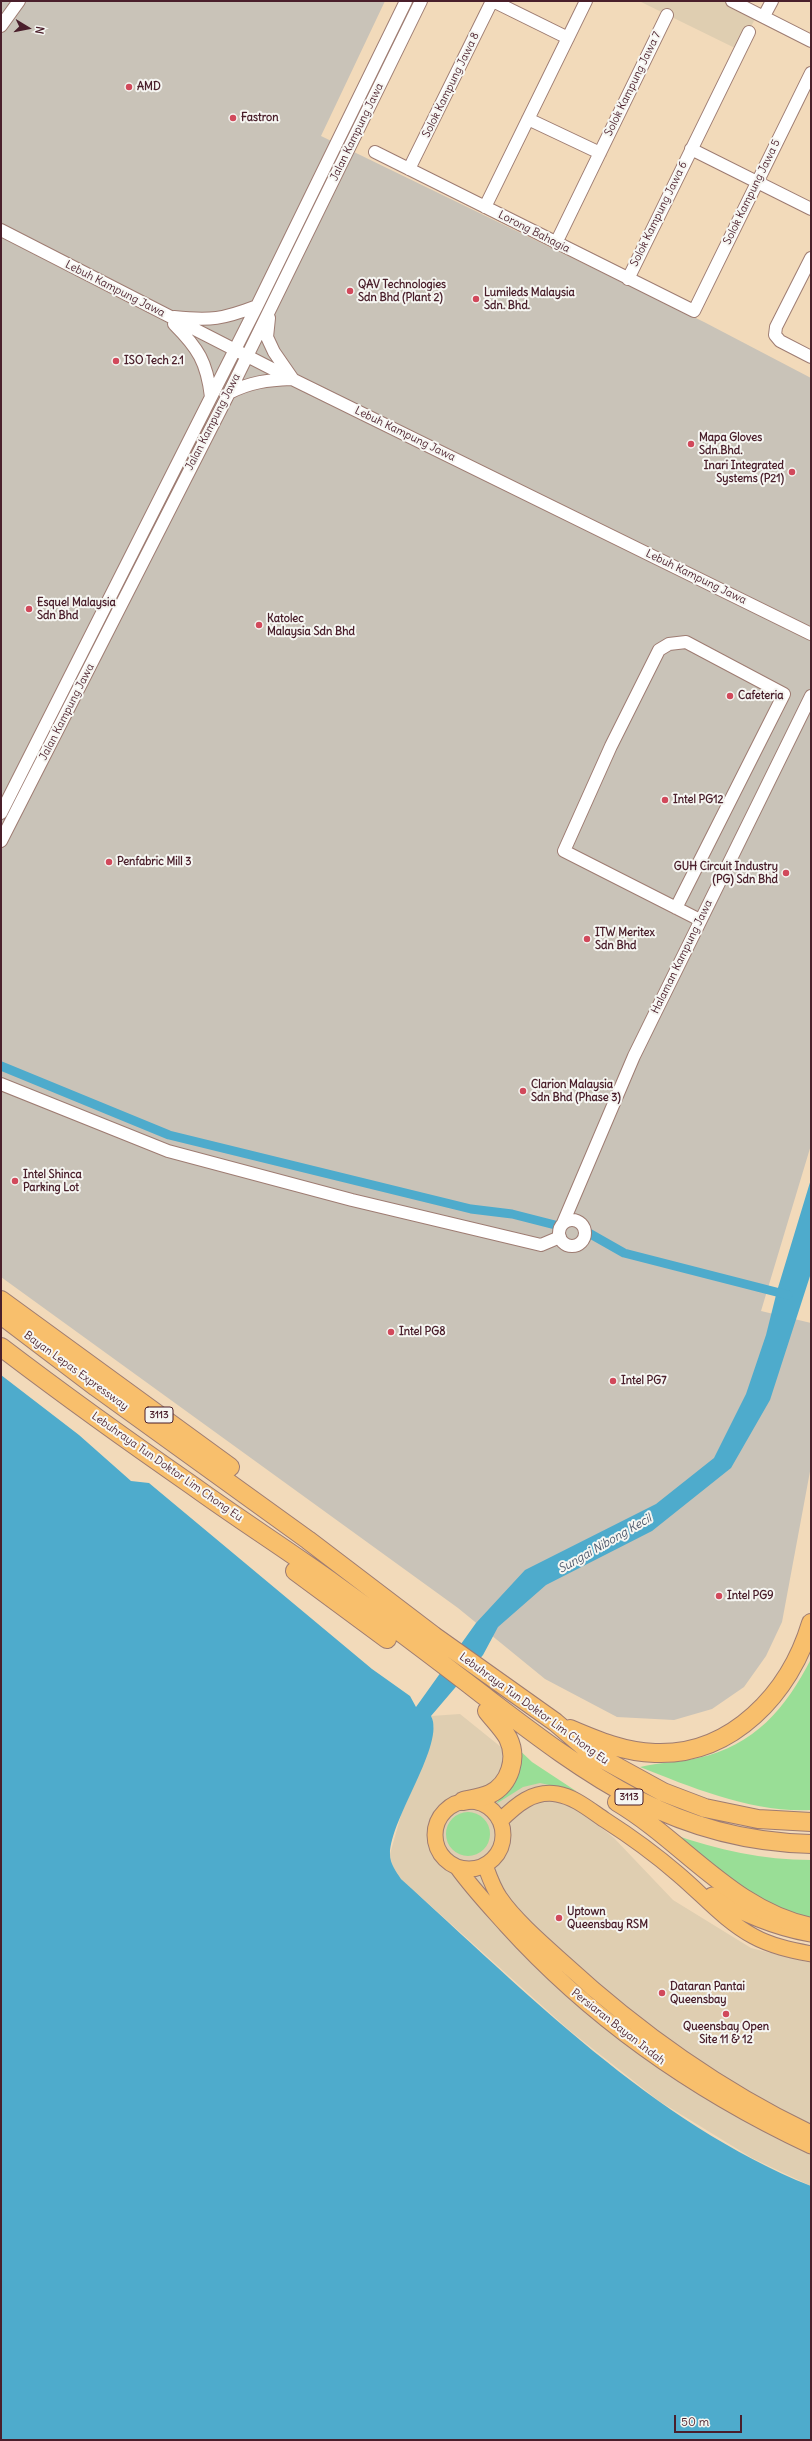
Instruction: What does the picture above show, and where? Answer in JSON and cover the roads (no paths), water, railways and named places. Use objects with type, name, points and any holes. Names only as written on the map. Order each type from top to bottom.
[{"type":"highway","name":"Lebuhraya Tun Doktor Lim Chong Eu","points":[[1,1300],[194,1440],[259,1490],[308,1540]]},
{"type":"highway","name":"Bayan Lepas Expressway","points":[[1,1315],[96,1387],[167,1444]]},
{"type":"highway","name":"Bayan Lepas Expressway","points":[[1,1330],[167,1444]]},
{"type":"highway","name":"Lebuhraya Tun Doktor Lim Chong Eu","points":[[1,1347],[192,1486],[336,1585]]},
{"type":"highway","name":"Lebuhraya Tun Doktor Lim Chong Eu","points":[[167,1444],[308,1540],[434,1636],[555,1722],[590,1752],[641,1781],[705,1808],[758,1819],[811,1822]]},
{"type":"highway","name":"Lebuhraya Tun Doktor Lim Chong Eu","points":[[167,1444],[422,1656],[471,1692],[614,1789],[646,1806],[697,1826],[725,1833],[777,1842],[811,1844]]},
{"type":"highway","points":[[192,1486],[207,1506],[422,1656]]},
{"type":"highway","points":[[555,1722],[610,1746],[647,1752],[680,1751],[716,1740],[747,1722],[772,1699],[794,1665],[811,1623]]},
{"type":"highway","points":[[463,1801],[491,1793],[507,1779],[510,1770],[512,1749],[507,1737],[471,1692]]},
{"type":"highway","points":[[487,1711],[563,1769],[630,1810],[702,1869],[746,1899],[778,1917],[811,1927]]},
{"type":"main road","points":[[500,1821],[520,1802],[543,1793],[558,1794],[579,1803],[618,1828],[677,1873],[724,1916],[751,1935],[781,1947],[811,1954]]},
{"type":"main road","points":[[463,1801],[474,1801],[485,1805],[494,1812],[500,1821],[502,1841],[493,1859],[485,1865],[476,1868],[458,1867],[450,1863],[440,1854],[435,1841],[435,1832],[441,1815],[450,1806],[463,1801]]},
{"type":"main road","name":"Persiaran Bayan Indah","points":[[485,1865],[500,1899],[540,1940],[604,1999],[651,2037],[719,2084],[757,2106],[811,2133]]},
{"type":"main road","name":"Persiaran Bayan Indah","points":[[458,1867],[469,1883],[523,1944],[563,1984],[641,2048],[739,2111],[811,2146]]},
{"type":"main road","points":[[677,1873],[742,1913],[779,1928],[811,1934]]},
{"type":"street","points":[[1,26],[18,1]]},
{"type":"street","name":"Jalan Kampung Jawa","points":[[1,813],[257,306],[406,1]]},
{"type":"street","name":"Jalan Kampung Jawa","points":[[1,841],[229,393],[421,1]]},
{"type":"street","name":"Solok Kampung Jawa 8","points":[[409,169],[492,1],[568,38]]},
{"type":"street","points":[[485,207],[586,1]]},
{"type":"street","points":[[732,1],[811,41]]},
{"type":"street","points":[[764,16],[772,1]]},
{"type":"street","name":"Solok Kampung Jawa 7","points":[[556,243],[667,15]]},
{"type":"street","name":"Solok Kampung Jawa 6","points":[[628,279],[749,32]]},
{"type":"street","name":"Solok Kampung Jawa 5","points":[[694,311],[756,182],[811,73]]},
{"type":"street","points":[[528,119],[600,153]]},
{"type":"street","name":"Solok Kampung Jawa 6","points":[[691,149],[811,209]]},
{"type":"street","name":"Lorong Bahagia","points":[[375,152],[694,311]]},
{"type":"street","name":"Lebuh Kampung Jawa","points":[[1,230],[292,379],[811,634]]},
{"type":"street","points":[[811,258],[776,327],[775,335],[780,341],[811,356]]},
{"type":"street","points":[[167,316],[209,320],[227,317],[257,306]]},
{"type":"street","points":[[229,393],[246,384],[262,381],[292,379],[274,352],[267,337],[270,309]]},
{"type":"street","points":[[167,316],[195,345],[204,360],[211,397]]},
{"type":"street","points":[[676,908],[784,694],[686,642],[669,644],[659,650],[617,733],[564,851],[676,908],[700,920]]},
{"type":"street","name":"Halaman Kampung Jawa","points":[[563,1223],[634,1056],[811,696]]},
{"type":"street","points":[[1,1084],[168,1151],[352,1200],[531,1242],[541,1244],[560,1237]]},
{"type":"street","points":[[569,1220],[578,1221],[585,1229],[585,1236],[581,1243],[573,1246],[565,1244],[560,1237],[559,1233],[563,1223],[569,1220]]},
{"type":"water","name":"Sungai Nibong Kecil","points":[[811,1179],[811,1273],[770,1400],[731,1468],[652,1531],[546,1585],[498,1627],[483,1655],[431,1716],[434,1728],[431,1744],[425,1762],[392,1839],[390,1858],[401,1879],[544,2009],[593,2051],[645,2091],[698,2127],[753,2159],[811,2186],[811,2440],[1,2440],[1,1375],[79,1435],[131,1481],[149,1483],[372,1669],[410,1696],[416,1707],[476,1623],[525,1570],[656,1504],[714,1458],[746,1394],[766,1335],[777,1291]]},
{"type":"waterway","points":[[1,1066],[169,1135],[471,1209],[512,1214],[559,1226]]},
{"type":"waterway","points":[[587,1232],[624,1253],[788,1295]]},
{"type":"place","name":"AMD","points":[[129,87]]},
{"type":"place","name":"Fastron","points":[[233,118]]},
{"type":"place","name":"QAV Technologies Sdn Bhd (Plant 2)","points":[[350,291]]},
{"type":"place","name":"Lumileds Malaysia Sdn. Bhd.","points":[[476,299]]},
{"type":"place","name":"ISO Tech 2.1","points":[[116,361]]},
{"type":"place","name":"Mapa Gloves Sdn.Bhd.","points":[[691,444]]},
{"type":"place","name":"Inari Integrated Systems (P21)","points":[[792,472]]},
{"type":"place","name":"Esquel Malaysia Sdn Bhd","points":[[29,609]]},
{"type":"place","name":"Katolec Malaysia Sdn Bhd","points":[[259,625]]},
{"type":"place","name":"Cafeteria","points":[[730,696]]},
{"type":"place","name":"Intel PG12","points":[[665,800]]},
{"type":"place","name":"Penfabric Mill 3","points":[[109,862]]},
{"type":"place","name":"GUH Circuit Industry (PG) Sdn Bhd","points":[[786,873]]},
{"type":"place","name":"ITW Meritex Sdn Bhd","points":[[587,939]]},
{"type":"place","name":"Clarion Malaysia Sdn Bhd (Phase 3)","points":[[523,1091]]},
{"type":"place","name":"Intel Shinca Parking Lot","points":[[15,1181]]},
{"type":"place","name":"Intel PG8","points":[[391,1332]]},
{"type":"place","name":"Intel PG7","points":[[613,1381]]},
{"type":"place","name":"Intel PG9","points":[[719,1596]]},
{"type":"place","name":"Uptown Queensbay RSM","points":[[559,1918]]},
{"type":"place","name":"Dataran Pantai Queensbay","points":[[662,1993]]},
{"type":"place","name":"Queensbay Open Site 11 & 12","points":[[726,2014]]}]
